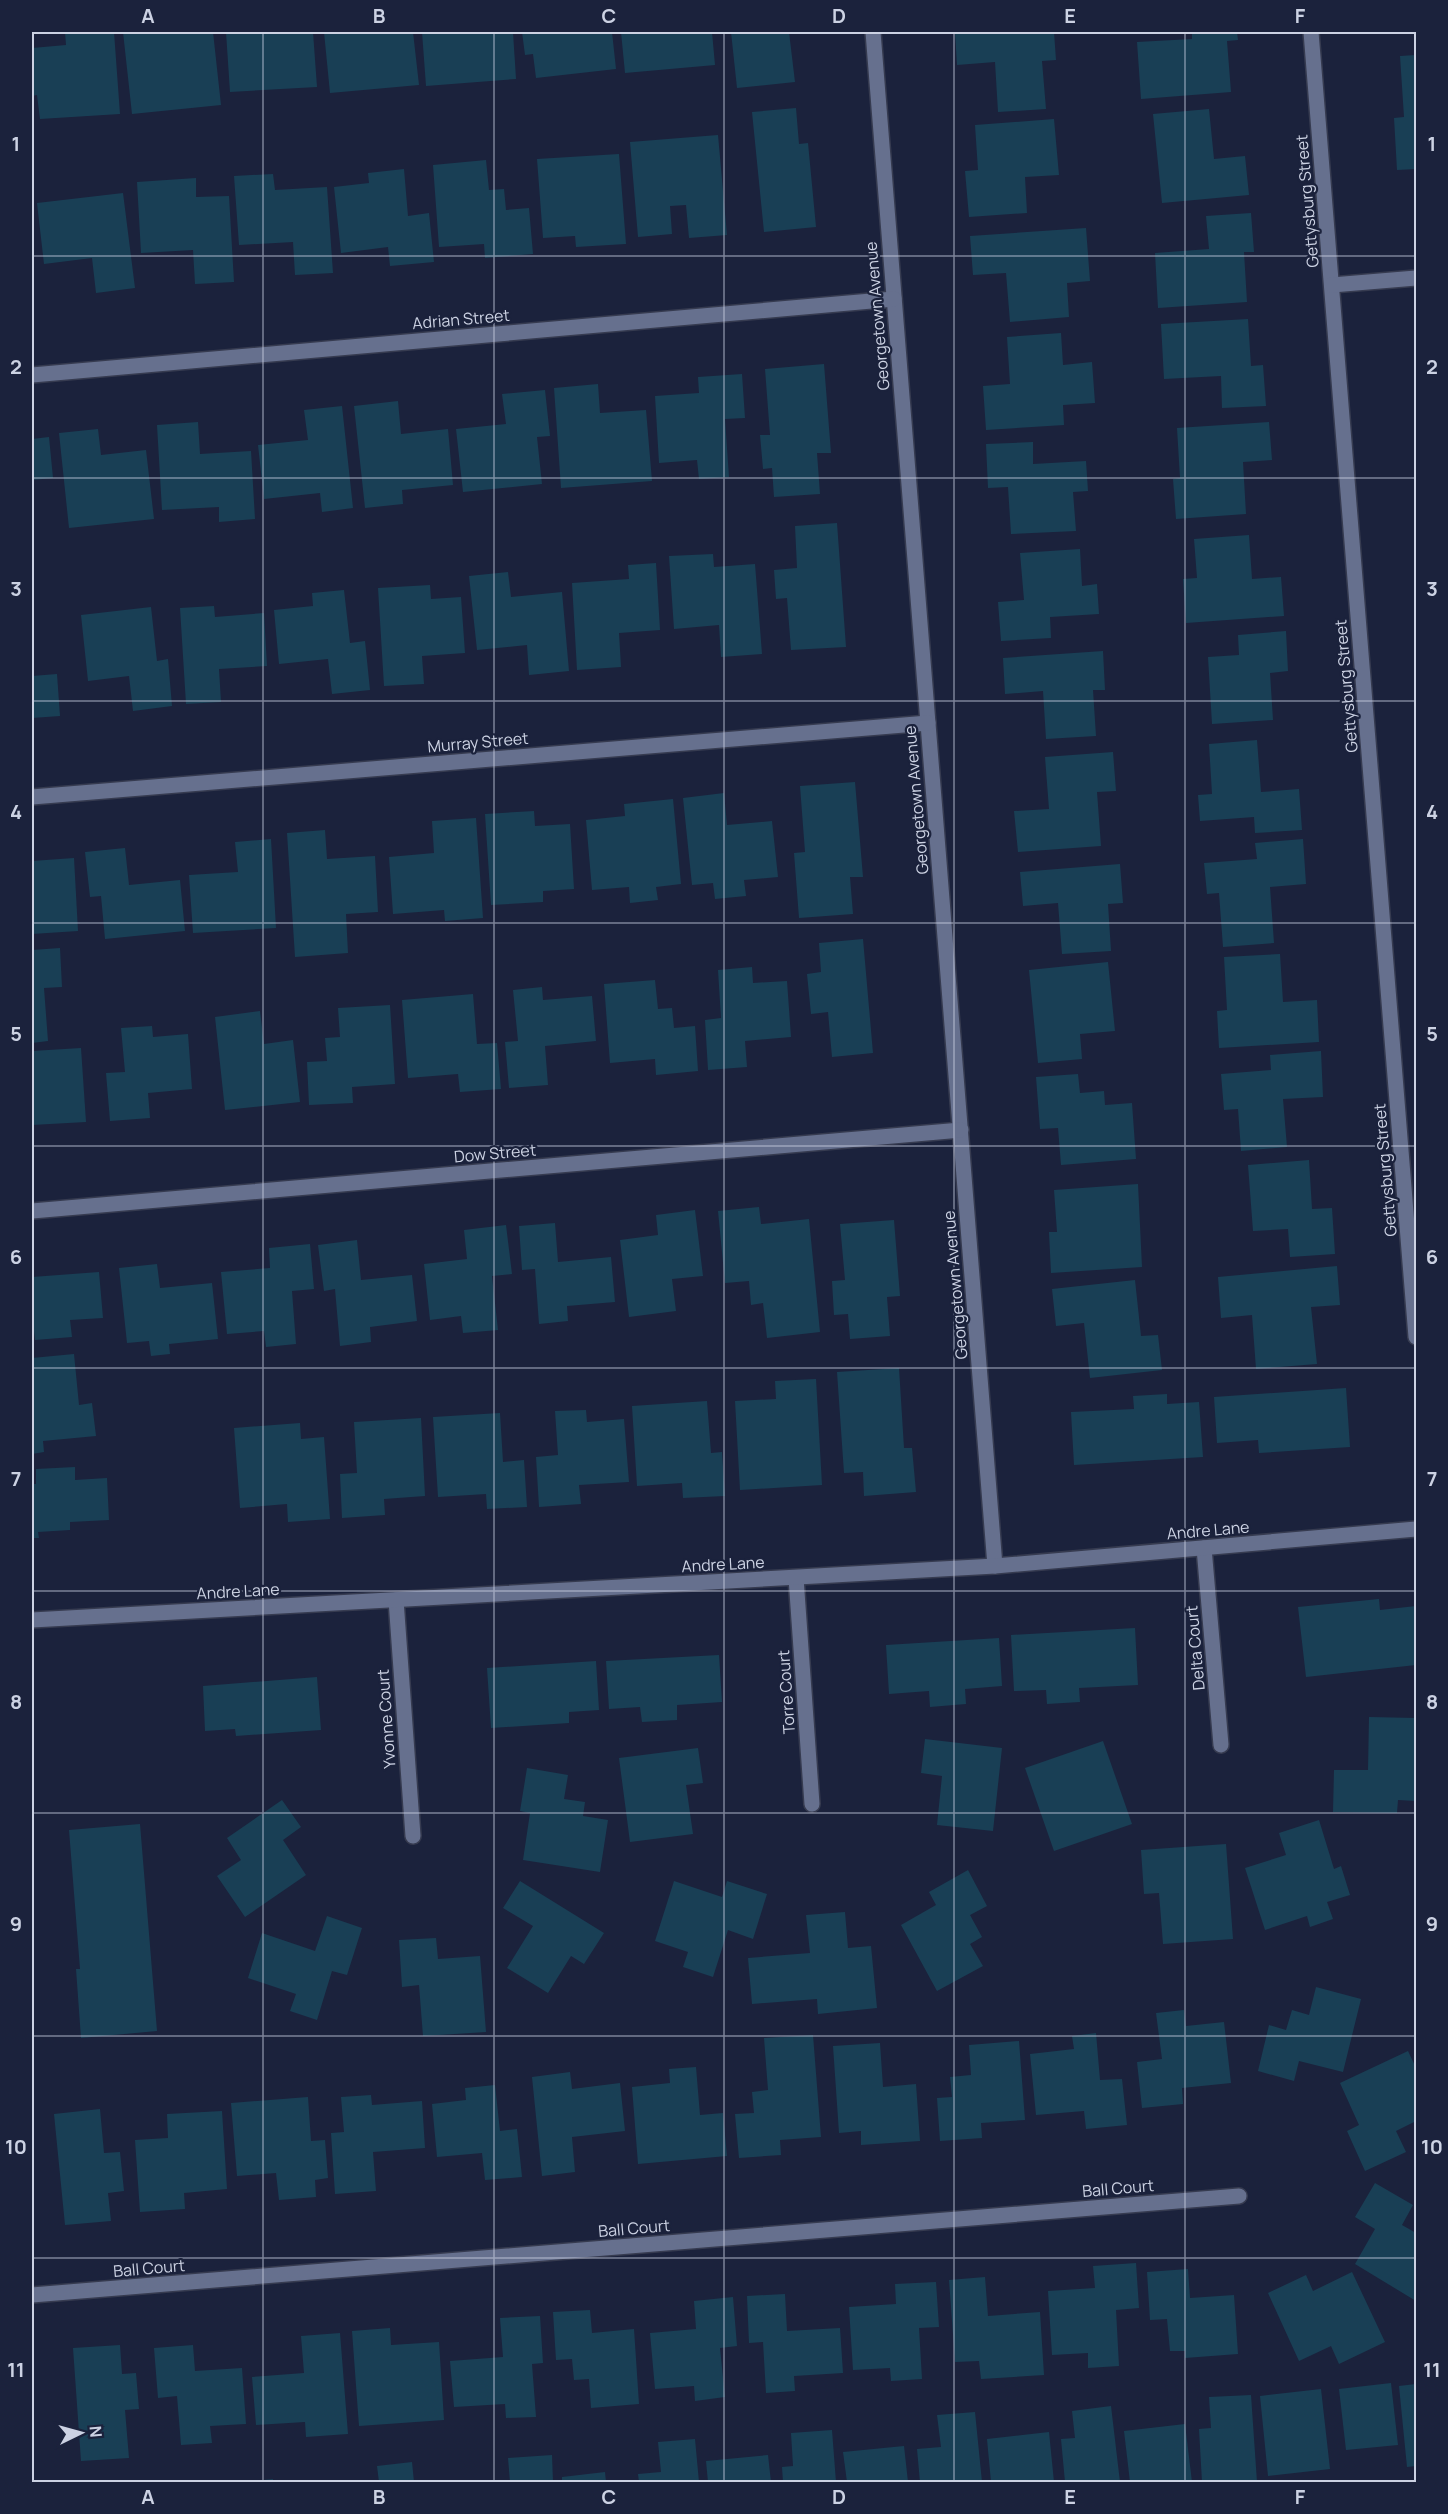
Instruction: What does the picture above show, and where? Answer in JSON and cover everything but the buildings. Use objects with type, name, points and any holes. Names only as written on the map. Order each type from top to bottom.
[{"type":"street","name":"Georgetown Avenue","points":[[873,32],[995,1566]]},
{"type":"street","name":"Gettysburg Street","points":[[1311,32],[1416,1337]]},
{"type":"street","points":[[1332,285],[1416,278]]},
{"type":"street","name":"Adrian Street","points":[[32,375],[894,299]]},
{"type":"street","name":"Murray Street","points":[[32,797],[928,723]]},
{"type":"street","name":"Dow Street","points":[[32,1211],[961,1130]]},
{"type":"street","name":"Andre Lane","points":[[32,1620],[995,1566],[1416,1529]]},
{"type":"street","name":"Delta Court","points":[[1204,1548],[1221,1745]]},
{"type":"street","name":"Torre Court","points":[[796,1578],[812,1804]]},
{"type":"street","name":"Yvonne Court","points":[[396,1600],[413,1836]]},
{"type":"street","name":"Ball Court","points":[[32,2295],[1239,2196]]}]
